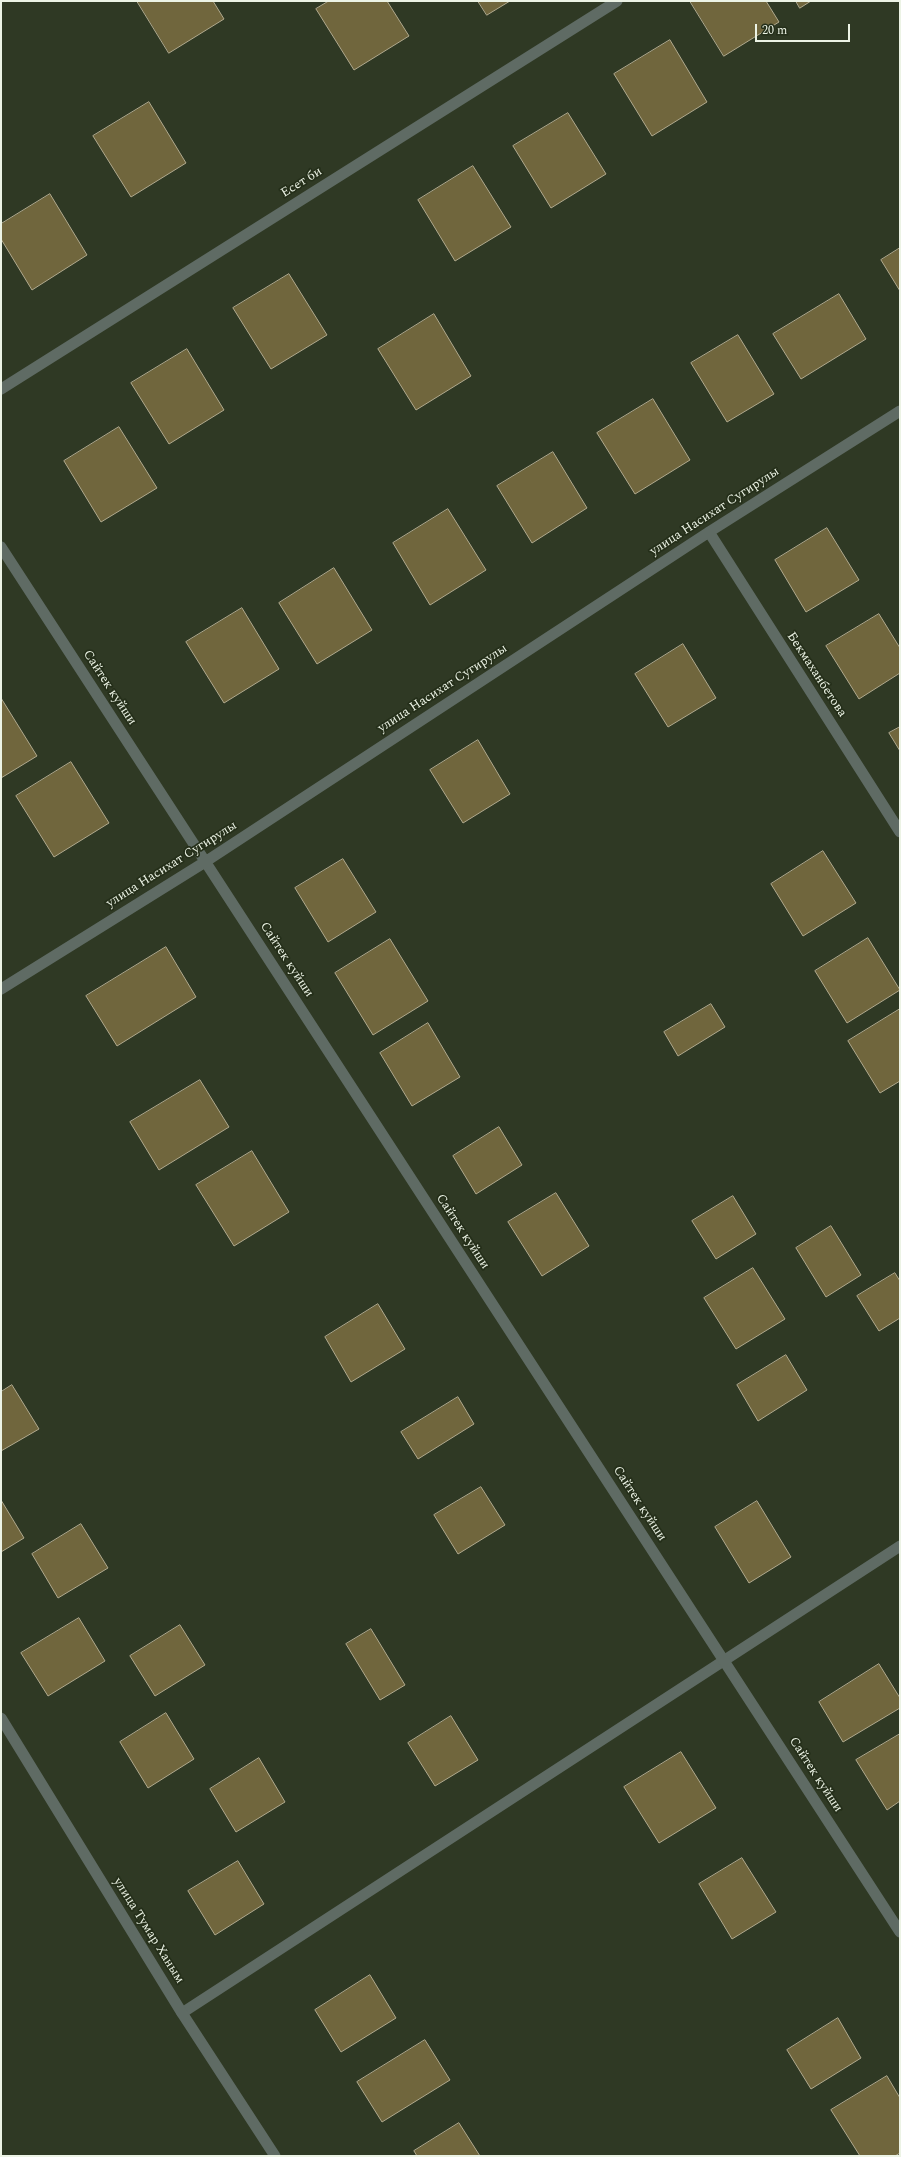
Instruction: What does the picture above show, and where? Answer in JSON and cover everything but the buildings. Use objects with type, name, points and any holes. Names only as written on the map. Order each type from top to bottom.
[{"type":"street","name":"Есет би","points":[[1,389],[617,1]]},
{"type":"street","name":"улица Насихат Сугирулы","points":[[1,989],[205,862],[709,532],[900,411]]},
{"type":"street","name":"Бекмаханбетова","points":[[709,532],[900,832]]},
{"type":"street","name":"Сайтек куйши","points":[[1,547],[900,1932]]},
{"type":"street","points":[[182,2013],[900,1546]]},
{"type":"street","name":"улица Тумар Ханым","points":[[1,1718],[182,2013],[275,2156]]}]
